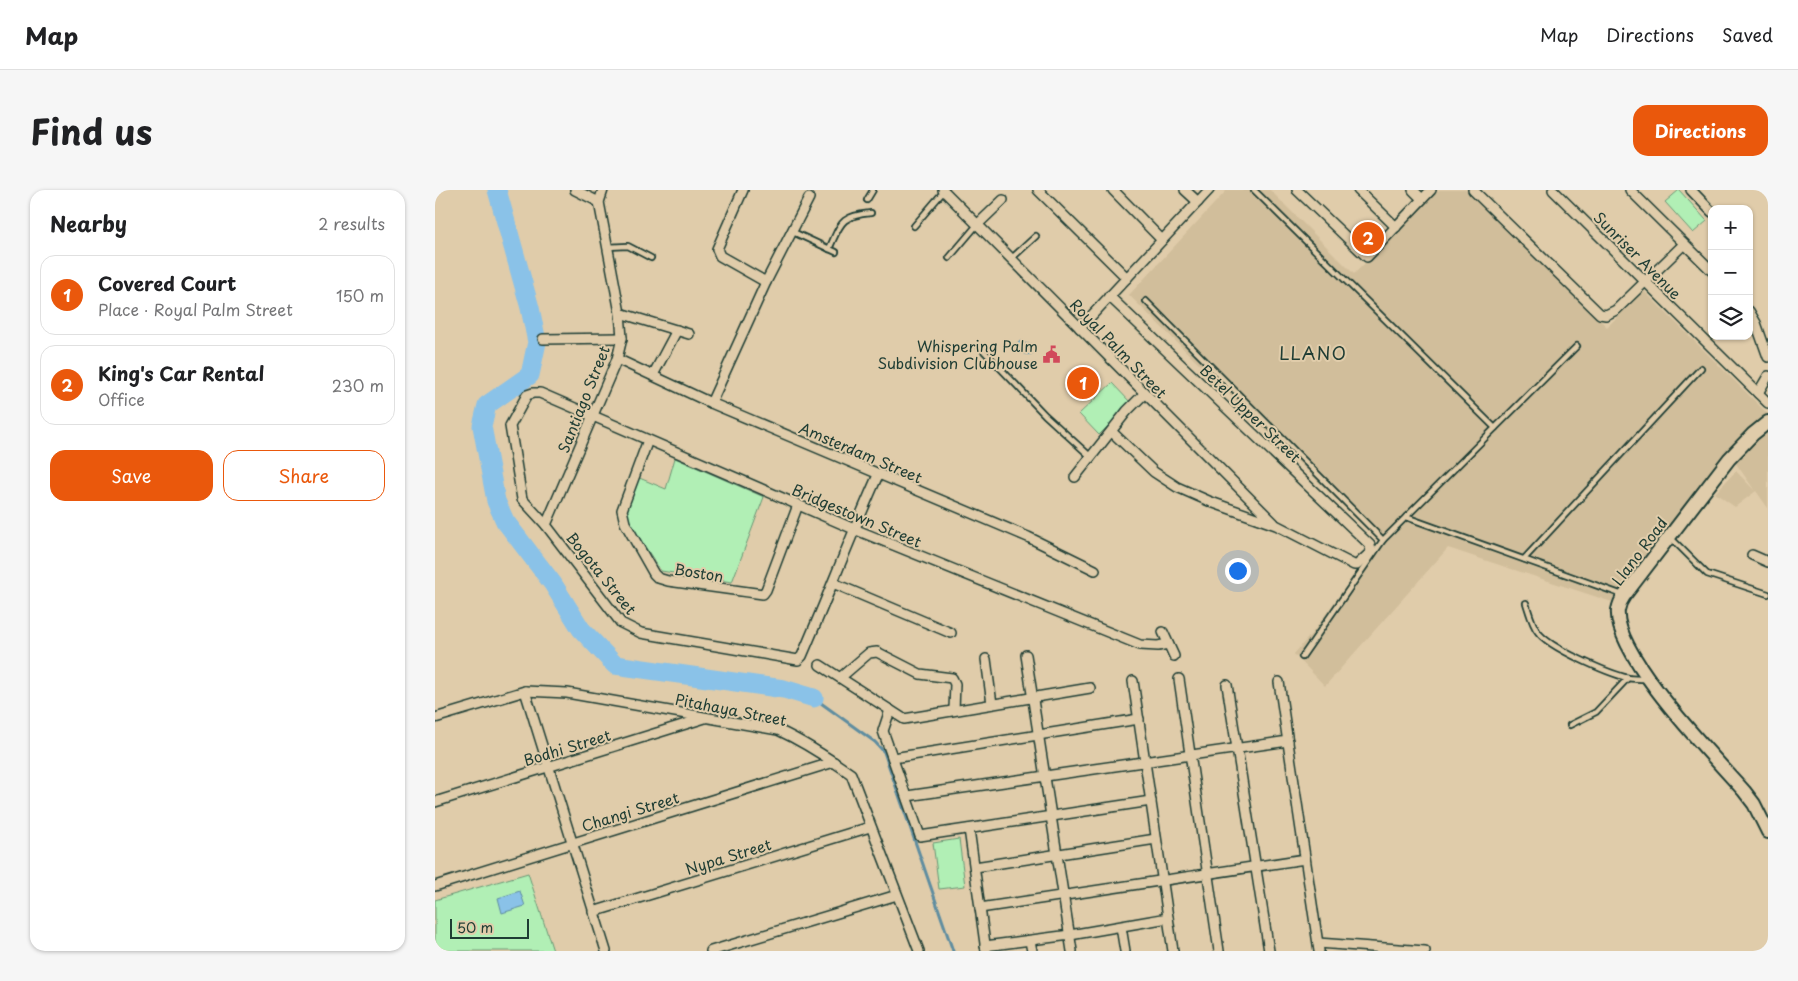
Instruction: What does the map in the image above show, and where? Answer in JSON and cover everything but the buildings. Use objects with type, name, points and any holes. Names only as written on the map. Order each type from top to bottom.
[{"type":"main road","name":"Llano Road","points":[[1768,422],[1753,434],[1729,459],[1624,596],[1618,611],[1621,627],[1633,655],[1676,714],[1754,804],[1768,832]]},
{"type":"street","points":[[575,190],[599,202]]},
{"type":"street","name":"Santiago Street","points":[[545,525],[617,358],[622,338],[620,312],[599,202],[603,190]]},
{"type":"street","points":[[743,190],[717,252],[720,256],[766,282]]},
{"type":"street","name":"Royal Palm Street","points":[[944,190],[1144,394],[1276,525]]},
{"type":"street","points":[[1038,190],[1127,278]]},
{"type":"street","points":[[1113,190],[1162,240]]},
{"type":"street","points":[[1185,190],[1197,202]]},
{"type":"street","points":[[1080,328],[1209,190]]},
{"type":"street","points":[[1297,190],[1367,257],[1431,190]]},
{"type":"street","points":[[1358,190],[1396,227]]},
{"type":"street","points":[[1413,190],[1422,199]]},
{"type":"street","points":[[1473,190],[1600,314],[1605,315],[1616,310],[1684,244]]},
{"type":"street","name":"Sunriser Avenue","points":[[1553,190],[1768,403]]},
{"type":"street","points":[[1630,190],[1708,268]]},
{"type":"street","points":[[1691,190],[1708,208]]},
{"type":"street","points":[[711,403],[766,282],[809,198]]},
{"type":"street","points":[[978,224],[1003,200]]},
{"type":"street","name":"Betel Upper Street","points":[[1109,296],[1369,545],[1371,552],[1357,565],[1353,565],[1276,525]]},
{"type":"street","points":[[620,312],[689,334]]},
{"type":"street","points":[[1753,319],[1768,357]]},
{"type":"street","points":[[653,376],[677,330]]},
{"type":"street","points":[[543,339],[622,338]]},
{"type":"street","name":"Amsterdam Street","points":[[617,358],[711,403],[1028,537],[1095,570]]},
{"type":"street","points":[[1758,393],[1768,376]]},
{"type":"street","name":"Bridgestown Street","points":[[540,393],[854,529],[1141,646],[1168,644]]},
{"type":"street","name":"Bogota Street","points":[[540,393],[527,395],[510,426],[522,499],[545,525],[621,623],[641,633],[798,660],[802,656],[833,583]]},
{"type":"street","points":[[1075,477],[1127,411],[1144,394]]},
{"type":"street","points":[[1112,432],[1154,472],[1177,487],[1243,515],[1276,525]]},
{"type":"street","name":"Boston","points":[[648,440],[622,510],[625,523],[658,578],[763,594],[798,505]]},
{"type":"street","points":[[878,474],[833,583],[951,633]]},
{"type":"street","points":[[1752,555],[1768,562]]},
{"type":"street","points":[[1163,632],[1174,656]]},
{"type":"street","points":[[841,677],[869,653],[877,652],[920,674],[952,678],[955,684],[954,710]]},
{"type":"street","points":[[1025,655],[1073,951]]},
{"type":"street","points":[[986,659],[992,704]]},
{"type":"street","points":[[820,665],[904,719],[1089,688]]},
{"type":"street","points":[[1179,679],[1219,951]]},
{"type":"street","points":[[1133,681],[1173,951]]},
{"type":"street","points":[[1279,682],[1318,947],[1425,951]]},
{"type":"street","points":[[1227,686],[1269,951]]},
{"type":"street","points":[[525,691],[606,951]]},
{"type":"street","name":"Pitahaya Street","points":[[435,718],[525,691],[567,693],[778,730],[799,738],[851,774],[919,951]]},
{"type":"street","points":[[890,710],[883,731],[921,836],[1151,801]]},
{"type":"street","name":"Bodhi Street","points":[[435,802],[706,718]]},
{"type":"street","points":[[893,758],[1139,719]]},
{"type":"street","points":[[907,796],[1287,741]]},
{"type":"street","name":"Changi Street","points":[[435,886],[834,762]]},
{"type":"street","name":"Nypa Street","points":[[593,912],[870,827]]},
{"type":"street","points":[[969,829],[986,949],[1168,918]]},
{"type":"street","points":[[975,867],[1156,840]]},
{"type":"street","points":[[980,908],[1305,859]]},
{"type":"street","points":[[711,951],[897,895]]},
{"type":"street","points":[[1121,927],[1125,951]]},
{"type":"street","points":[[1030,941],[1032,951]]},
{"type":"lane","points":[[867,200],[873,190]]},
{"type":"lane","points":[[914,226],[944,190]]},
{"type":"lane","points":[[1254,190],[1495,428]]},
{"type":"lane","points":[[829,249],[841,224],[847,218],[853,215],[871,213]]},
{"type":"lane","points":[[949,258],[978,224]]},
{"type":"lane","points":[[793,232],[835,252]]},
{"type":"lane","points":[[1012,258],[1036,236]]},
{"type":"lane","points":[[607,247],[628,246],[651,258]]},
{"type":"lane","points":[[1146,301],[1383,540]]},
{"type":"lane","points":[[980,346],[1045,415],[1091,457]]},
{"type":"lane","points":[[1302,657],[1383,540],[1577,346]]},
{"type":"lane","points":[[1525,559],[1701,368]]},
{"type":"lane","points":[[1406,517],[1624,596]]},
{"type":"lane","points":[[1670,536],[1707,574],[1768,594]]},
{"type":"lane","points":[[1526,603],[1537,632],[1546,640],[1590,664],[1628,678],[1649,678]]},
{"type":"lane","points":[[1570,725],[1596,712],[1628,678]]},
{"type":"shaded area","points":[[1227,190],[1270,190],[1354,274],[1439,190],[1468,190],[1607,327],[1644,291],[1768,414],[1726,457],[1612,602],[1448,548],[1325,686],[1294,654],[1313,632],[1378,541],[1129,295]]},
{"type":"shaded area","points":[[1768,431],[1768,508],[1756,491],[1735,507],[1715,493],[1736,471],[1755,491],[1735,462],[1751,444]]},
{"type":"green space","points":[[1679,190],[1707,221],[1693,233],[1665,202]]},
{"type":"green space","points":[[1112,383],[1131,403],[1099,435],[1079,414]]},
{"type":"green space","points":[[675,458],[764,497],[732,582],[661,571],[625,516],[637,477],[666,489]]},
{"type":"green space","points":[[959,839],[965,886],[939,889],[933,843]]},
{"type":"green space","points":[[528,873],[553,951],[435,951],[435,900]]},
{"type":"water","points":[[1022,341],[1026,344],[1033,344],[1036,348],[1035,351],[1031,354],[1018,352],[1016,344]]},
{"type":"water","points":[[520,891],[525,906],[502,913],[498,898]]},
{"type":"waterway","points":[[497,190],[530,308],[537,342],[530,375],[487,405],[482,426],[496,501],[505,521],[553,584],[581,629],[615,665],[784,689],[814,698]]},
{"type":"waterway","points":[[814,698],[875,742],[884,752],[953,951]]},
{"type":"place","name":"King's Car Rental","points":[[1368,238]]},
{"type":"place","name":"Whispering Palm Subdivision Clubhouse","points":[[1052,354]]},
{"type":"place","name":"Covered Court","points":[[1083,383]]},
{"type":"district","name":"LLANO","points":[[1313,352]]}]
